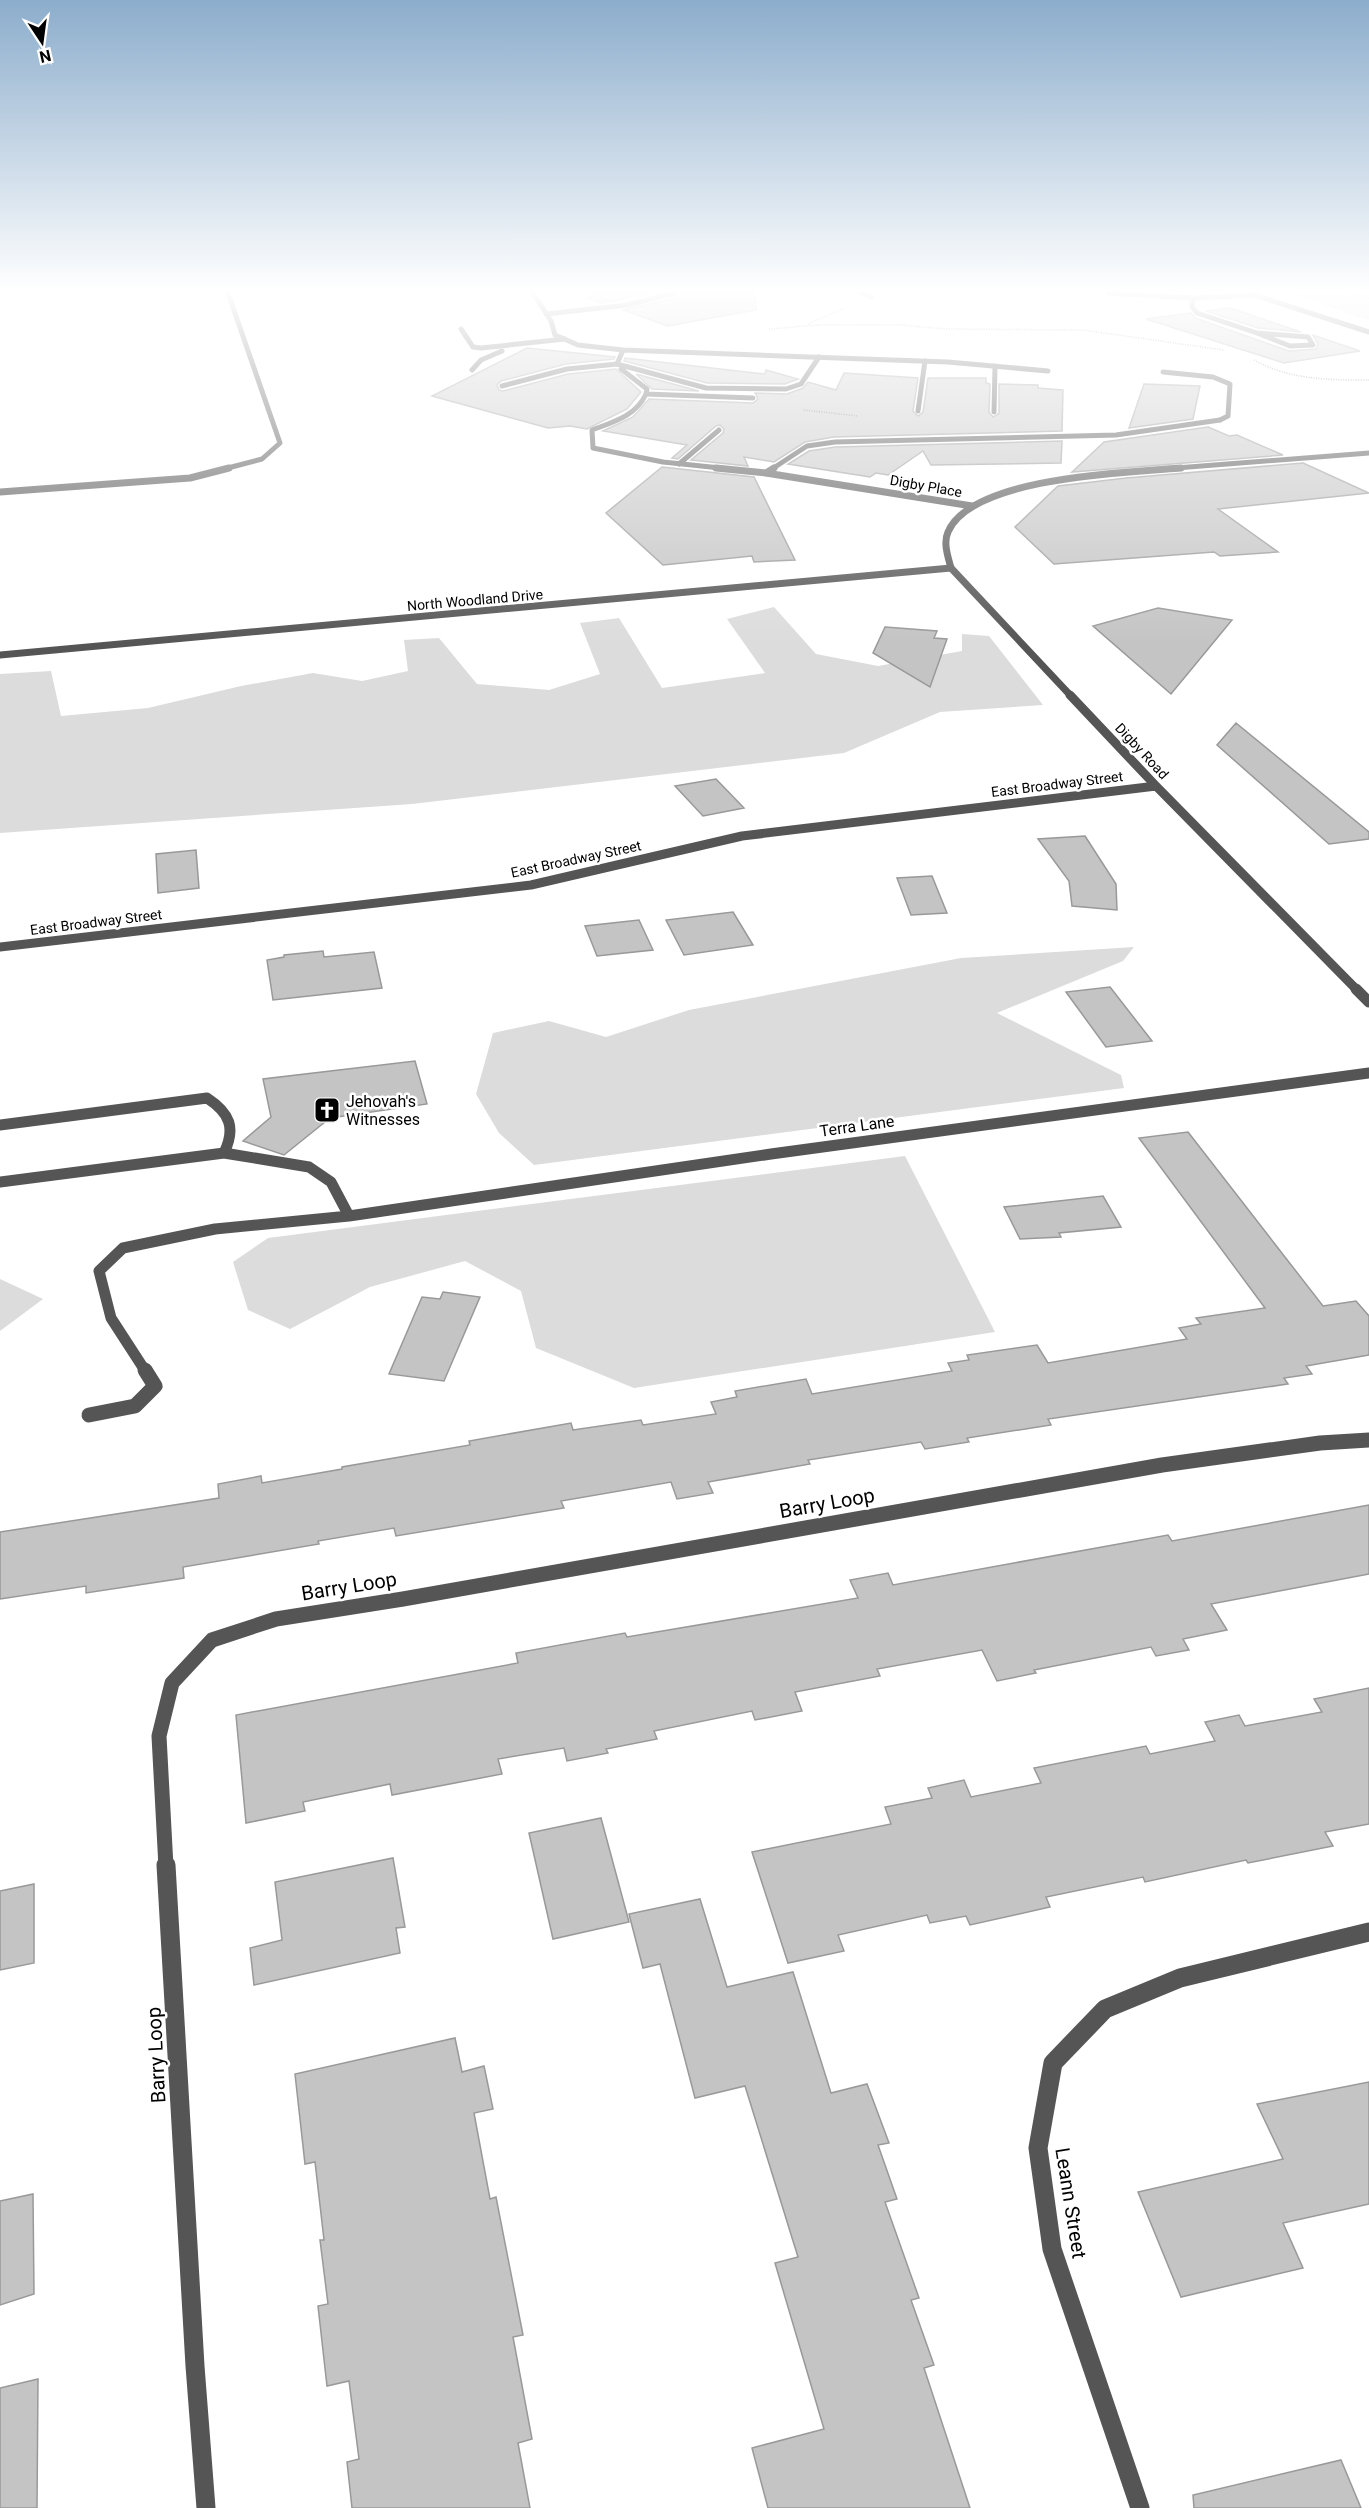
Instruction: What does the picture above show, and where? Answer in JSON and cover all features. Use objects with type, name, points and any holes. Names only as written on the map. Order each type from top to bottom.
[{"type":"street","points":[[0,492],[190,478],[262,459],[280,444],[268,410]]},
{"type":"street","name":"Digby Place","points":[[635,410],[592,430],[593,448],[680,464],[766,473],[972,506]]},
{"type":"street","points":[[766,473],[807,446],[835,442],[1116,435],[1220,420],[1228,416],[1228,410]]},
{"type":"street","points":[[680,464],[719,430]]},
{"type":"street","points":[[951,568],[946,552],[946,533],[950,527],[972,506],[1011,491],[1064,479],[1369,453]]},
{"type":"street","name":"North Woodland Drive","points":[[0,655],[951,568]]},
{"type":"street","name":"Digby Road","points":[[951,568],[1156,786],[1369,1002]]},
{"type":"street","name":"East Broadway Street","points":[[0,947],[531,885],[742,836],[1156,786]]},
{"type":"street","name":"Terra Lane","points":[[89,1415],[135,1406],[155,1386],[111,1318],[99,1271],[123,1248],[215,1229],[349,1216],[782,1153],[1369,1073]]},
{"type":"street","points":[[0,1125],[207,1098],[222,1107],[231,1120],[232,1137],[224,1153]]},
{"type":"street","points":[[0,1182],[224,1153],[309,1167],[331,1182],[349,1216]]},
{"type":"street","name":"Barry Loop","points":[[206,2508],[194,2342],[159,1736],[172,1683],[212,1640],[276,1618],[403,1599],[1162,1466],[1320,1443],[1369,1440]]},
{"type":"street","name":"Leann Street","points":[[1140,2508],[1052,2249],[1038,2148],[1053,2063],[1105,2009],[1169,1982],[1369,1932]]},
{"type":"path","points":[[800,410],[826,414],[847,412],[864,417]]},
{"type":"shaded area","points":[[774,607],[816,654],[878,666],[962,651],[962,634],[989,636],[1043,705],[940,712],[844,753],[412,804],[0,833],[0,674],[51,671],[61,716],[148,708],[241,686],[313,673],[362,681],[408,671],[404,640],[439,638],[477,684],[549,690],[600,674],[580,623],[619,618],[662,688],[765,673],[727,619]]},
{"type":"shaded area","points":[[1134,947],[1123,961],[997,1013],[1121,1075],[1124,1088],[534,1165],[499,1133],[476,1094],[493,1033],[549,1021],[606,1037],[689,1010],[961,958]]},
{"type":"shaded area","points":[[905,1156],[995,1332],[634,1388],[536,1348],[521,1291],[465,1261],[370,1287],[290,1329],[248,1310],[233,1262],[268,1238]]},
{"type":"shaded area","points":[[0,1279],[43,1299],[0,1331]]},
{"type":"building","points":[[483,410],[625,410],[587,429],[570,426],[548,428]]},
{"type":"building","points":[[639,410],[913,410],[918,416],[923,410],[989,410],[993,417],[999,413],[999,410],[1063,410],[1062,431],[834,437],[805,442],[774,462],[744,457],[748,466],[691,460],[723,433],[724,429],[720,425],[678,459],[672,458],[687,445],[603,431],[633,417]]},
{"type":"building","points":[[1135,410],[1195,410],[1193,419],[1129,428]]},
{"type":"building","points":[[1208,427],[1229,436],[1237,435],[1283,455],[1072,472],[1104,442]]},
{"type":"building","points":[[1062,441],[1061,463],[931,465],[923,451],[888,475],[876,473],[870,477],[788,464],[809,451],[835,447]]},
{"type":"building","points":[[1303,463],[1369,493],[1218,509],[1278,552],[1220,556],[1214,552],[1054,564],[1015,527],[1058,486]]},
{"type":"building","points":[[662,467],[754,477],[795,560],[754,562],[752,556],[663,565],[606,513]]},
{"type":"building","points":[[1158,608],[1232,620],[1171,694],[1093,626]]},
{"type":"building","points":[[885,627],[937,631],[934,638],[947,639],[930,687],[873,653]]},
{"type":"building","points":[[1236,723],[1369,832],[1369,839],[1329,844],[1217,745]]},
{"type":"building","points":[[716,779],[744,808],[703,816],[675,786]]},
{"type":"building","points":[[1085,836],[1116,884],[1117,910],[1072,906],[1069,881],[1038,839]]},
{"type":"building","points":[[196,850],[199,888],[158,893],[156,854]]},
{"type":"building","points":[[932,876],[947,913],[911,915],[897,878]]},
{"type":"building","points":[[733,912],[753,945],[684,955],[666,920]]},
{"type":"building","points":[[639,920],[653,950],[597,956],[585,926]]},
{"type":"building","points":[[323,951],[324,957],[374,952],[382,988],[273,1000],[267,960],[284,957],[284,955]]},
{"type":"building","points":[[1110,987],[1152,1041],[1106,1047],[1066,992]]},
{"type":"building","name":"Jehovah's Witnesses","points":[[415,1061],[427,1104],[330,1118],[284,1155],[243,1141],[271,1117],[263,1079]]},
{"type":"building","points":[[1188,1132],[1323,1306],[1356,1301],[1369,1316],[1369,1355],[1306,1366],[1312,1374],[1284,1378],[1288,1384],[1048,1419],[1051,1425],[967,1438],[969,1442],[925,1449],[921,1442],[808,1460],[810,1464],[708,1482],[713,1493],[677,1499],[671,1482],[561,1501],[564,1508],[396,1536],[394,1528],[318,1541],[319,1544],[183,1567],[184,1578],[86,1593],[86,1586],[0,1599],[0,1532],[219,1498],[218,1484],[261,1476],[262,1483],[470,1445],[469,1441],[571,1423],[573,1430],[641,1420],[643,1425],[716,1414],[711,1402],[737,1397],[735,1391],[806,1379],[812,1394],[952,1371],[948,1363],[969,1360],[967,1355],[1037,1345],[1048,1363],[1187,1339],[1179,1328],[1201,1324],[1196,1318],[1265,1308],[1139,1138]]},
{"type":"building","points":[[1103,1196],[1121,1227],[1059,1233],[1061,1237],[1020,1239],[1004,1207]]},
{"type":"building","points":[[443,1292],[480,1297],[444,1381],[389,1374],[422,1297],[440,1299]]},
{"type":"building","points":[[1369,1505],[1369,1574],[1211,1604],[1227,1630],[1183,1639],[1189,1650],[1156,1656],[1151,1647],[1034,1670],[1036,1673],[997,1681],[982,1650],[877,1669],[880,1676],[795,1692],[802,1711],[755,1720],[752,1711],[654,1731],[657,1739],[606,1749],[608,1753],[567,1761],[564,1748],[498,1759],[502,1774],[392,1795],[390,1784],[303,1802],[305,1811],[246,1823],[236,1715],[518,1663],[516,1653],[625,1633],[627,1637],[858,1598],[850,1580],[888,1573],[893,1585],[1168,1535],[1172,1541]]},
{"type":"building","points":[[1369,1688],[1369,1824],[1325,1832],[1333,1846],[1248,1863],[1246,1860],[1145,1882],[1143,1877],[1046,1897],[1050,1907],[970,1925],[966,1916],[930,1923],[927,1915],[838,1935],[844,1951],[788,1963],[752,1852],[891,1824],[885,1807],[932,1798],[928,1788],[964,1780],[971,1797],[1041,1783],[1034,1768],[1146,1746],[1150,1754],[1215,1741],[1205,1722],[1239,1715],[1245,1726],[1322,1712],[1314,1699]]},
{"type":"building","points":[[601,1818],[629,1922],[553,1939],[529,1833]]},
{"type":"building","points":[[393,1858],[405,1927],[396,1928],[400,1953],[254,1985],[250,1948],[282,1940],[275,1882]]},
{"type":"building","points":[[34,1884],[34,1963],[0,1970],[0,1891]]},
{"type":"building","points":[[700,1899],[727,1987],[793,1972],[831,2093],[867,2084],[889,2143],[878,2145],[897,2199],[885,2202],[919,2298],[911,2300],[934,2365],[924,2368],[970,2508],[768,2508],[752,2448],[824,2429],[775,2263],[798,2257],[745,2086],[695,2098],[660,1964],[643,1968],[629,1914]]},
{"type":"building","points":[[455,2038],[462,2072],[484,2066],[493,2109],[474,2113],[490,2199],[496,2197],[523,2335],[513,2337],[532,2439],[518,2443],[530,2508],[352,2508],[347,2462],[359,2459],[349,2381],[327,2386],[318,2306],[328,2304],[320,2240],[324,2240],[315,2162],[305,2164],[295,2074]]},
{"type":"building","points":[[1369,2082],[1369,2204],[1283,2223],[1303,2268],[1181,2297],[1138,2192],[1283,2159],[1257,2104]]},
{"type":"building","points":[[33,2194],[34,2294],[0,2305],[0,2201]]},
{"type":"building","points":[[38,2379],[37,2508],[0,2508],[0,2388]]},
{"type":"building","points":[[1341,2460],[1361,2508],[1194,2508],[1193,2495]]},
{"type":"place","name":"Jehovah's Witnesses","points":[[327,1110]]}]
